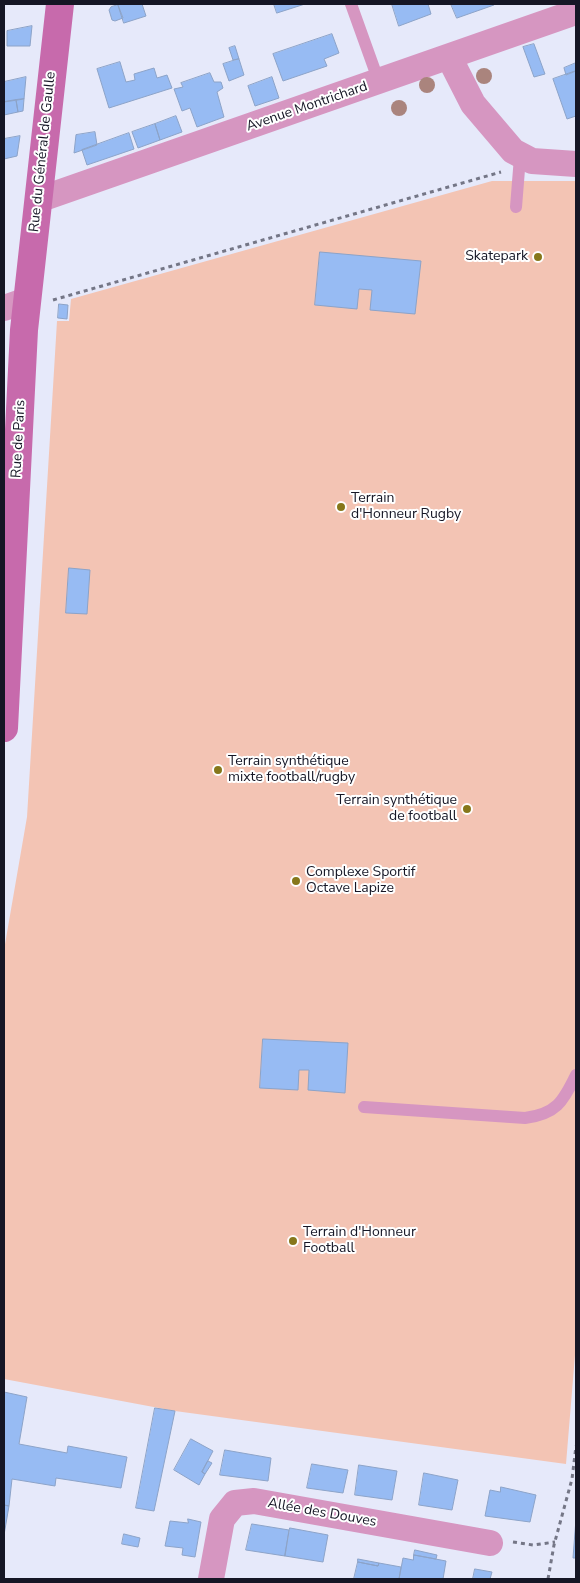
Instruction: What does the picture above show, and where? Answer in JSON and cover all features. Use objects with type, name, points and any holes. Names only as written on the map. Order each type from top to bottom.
[{"type":"main road","name":"Rue du Général de Gaulle","points":[[27,303],[60,4]]},
{"type":"main road","name":"Rue de Paris","points":[[4,728],[9,550],[27,303]]},
{"type":"street","name":"Avenue Montrichard","points":[[38,200],[576,12]]},
{"type":"street","points":[[450,57],[473,104],[517,154],[532,161],[576,164]]},
{"type":"street","name":"Allée des Douves","points":[[211,1579],[222,1519],[235,1503],[254,1500],[490,1543]]},
{"type":"lane","points":[[351,4],[379,82]]},
{"type":"lane","points":[[516,207],[517,154]]},
{"type":"lane","points":[[364,1106],[525,1118],[541,1116],[556,1109],[576,1075]]},
{"type":"path","points":[[27,303],[496,174],[509,169],[517,154]]},
{"type":"path","points":[[548,1579],[554,1542],[572,1479],[576,1446]]},
{"type":"path","points":[[490,1543],[513,1542],[533,1545],[554,1542]]},
{"type":"shaded area","name":"Complexe Sportif Octave Lapize","points":[[492,181],[576,181],[576,1343],[566,1464],[175,1411],[4,1379],[4,950],[27,817],[57,321],[69,321],[71,299]]},
{"type":"building","points":[[118,4],[142,4],[146,16],[124,23]]},
{"type":"building","points":[[274,4],[305,4],[277,13]]},
{"type":"building","points":[[392,4],[428,4],[431,14],[399,26]]},
{"type":"building","points":[[451,4],[493,4],[494,5],[457,18]]},
{"type":"building","points":[[118,5],[123,18],[115,21],[112,20],[109,10],[111,7]]},
{"type":"building","points":[[32,26],[30,46],[7,46],[7,31]]},
{"type":"building","points":[[332,34],[339,53],[324,59],[327,66],[283,81],[273,54]]},
{"type":"building","points":[[534,44],[545,74],[534,77],[523,47]]},
{"type":"building","points":[[235,46],[239,59],[233,60],[229,48]]},
{"type":"building","points":[[239,59],[244,75],[229,81],[223,64]]},
{"type":"building","points":[[120,62],[126,82],[135,80],[134,74],[154,68],[157,78],[167,75],[172,88],[109,108],[97,69]]},
{"type":"building","points":[[576,63],[576,71],[566,75],[564,68]]},
{"type":"building","points":[[576,71],[576,116],[567,119],[553,79]]},
{"type":"building","points":[[210,73],[214,82],[221,82],[223,88],[217,92],[224,117],[197,127],[190,108],[182,111],[174,89],[183,87],[181,83]]},
{"type":"building","points":[[26,77],[24,99],[4,102],[4,82]]},
{"type":"building","points":[[272,77],[279,98],[255,106],[248,86]]},
{"type":"building","points":[[24,99],[23,111],[18,112],[16,100]]},
{"type":"building","points":[[16,100],[18,112],[4,115],[4,102]]},
{"type":"building","points":[[176,116],[182,132],[160,140],[155,124]]},
{"type":"building","points":[[155,124],[160,140],[138,148],[132,132]]},
{"type":"building","points":[[95,132],[97,145],[74,153],[76,135]]},
{"type":"building","points":[[129,133],[134,149],[87,165],[82,150]]},
{"type":"building","points":[[20,136],[17,156],[4,159],[4,139]]},
{"type":"building","points":[[320,252],[421,261],[415,314],[370,310],[372,290],[359,289],[357,309],[315,305]]},
{"type":"building","points":[[59,304],[68,305],[67,319],[58,318]]},
{"type":"building","points":[[69,568],[90,570],[87,614],[66,613]]},
{"type":"building","points":[[263,1039],[348,1043],[345,1093],[308,1090],[309,1070],[299,1070],[298,1090],[260,1088]]},
{"type":"building","points":[[4,1392],[27,1397],[19,1444],[67,1453],[68,1446],[127,1457],[121,1488],[56,1478],[55,1486],[12,1479],[9,1506],[4,1505]]},
{"type":"building","points":[[155,1408],[175,1411],[154,1511],[136,1508]]},
{"type":"building","points":[[191,1439],[213,1451],[202,1472],[205,1474],[199,1485],[174,1470]]},
{"type":"building","points":[[225,1450],[271,1458],[268,1481],[220,1475]]},
{"type":"building","points":[[208,1461],[212,1463],[205,1474],[202,1472]]},
{"type":"building","points":[[312,1464],[348,1470],[343,1493],[307,1488]]},
{"type":"building","points":[[359,1465],[397,1471],[392,1500],[355,1495]]},
{"type":"building","points":[[424,1473],[458,1480],[452,1510],[419,1505]]},
{"type":"building","points":[[501,1487],[536,1495],[530,1522],[485,1516],[490,1490],[500,1492]]},
{"type":"building","points":[[4,1505],[9,1506],[4,1535]]},
{"type":"building","points":[[188,1519],[201,1522],[195,1557],[182,1555],[183,1548],[165,1546],[170,1521],[188,1523]]},
{"type":"building","points":[[576,1519],[576,1558],[573,1558]]},
{"type":"building","points":[[252,1524],[289,1530],[285,1556],[246,1550]]},
{"type":"building","points":[[290,1528],[328,1535],[323,1562],[285,1556]]},
{"type":"building","points":[[124,1534],[140,1538],[138,1547],[122,1544]]},
{"type":"building","points":[[415,1550],[437,1555],[436,1559],[414,1555]]},
{"type":"building","points":[[414,1555],[446,1561],[443,1579],[399,1579],[403,1558],[413,1560]]},
{"type":"building","points":[[358,1559],[379,1563],[378,1566],[358,1562]]},
{"type":"building","points":[[358,1562],[378,1566],[379,1563],[401,1567],[399,1579],[354,1579]]},
{"type":"building","points":[[475,1569],[492,1572],[490,1579],[473,1579]]},
{"type":"place","name":"Skatepark","points":[[538,257]]},
{"type":"place","name":"Terrain d'Honneur Rugby","points":[[341,507]]},
{"type":"place","name":"Terrain synthétique mixte football/rugby","points":[[218,770]]},
{"type":"place","name":"Terrain synthétique de football","points":[[467,809]]},
{"type":"place","name":"Complexe Sportif Octave Lapize","points":[[296,881]]},
{"type":"place","name":"Terrain d'Honneur Football","points":[[293,1241]]}]
